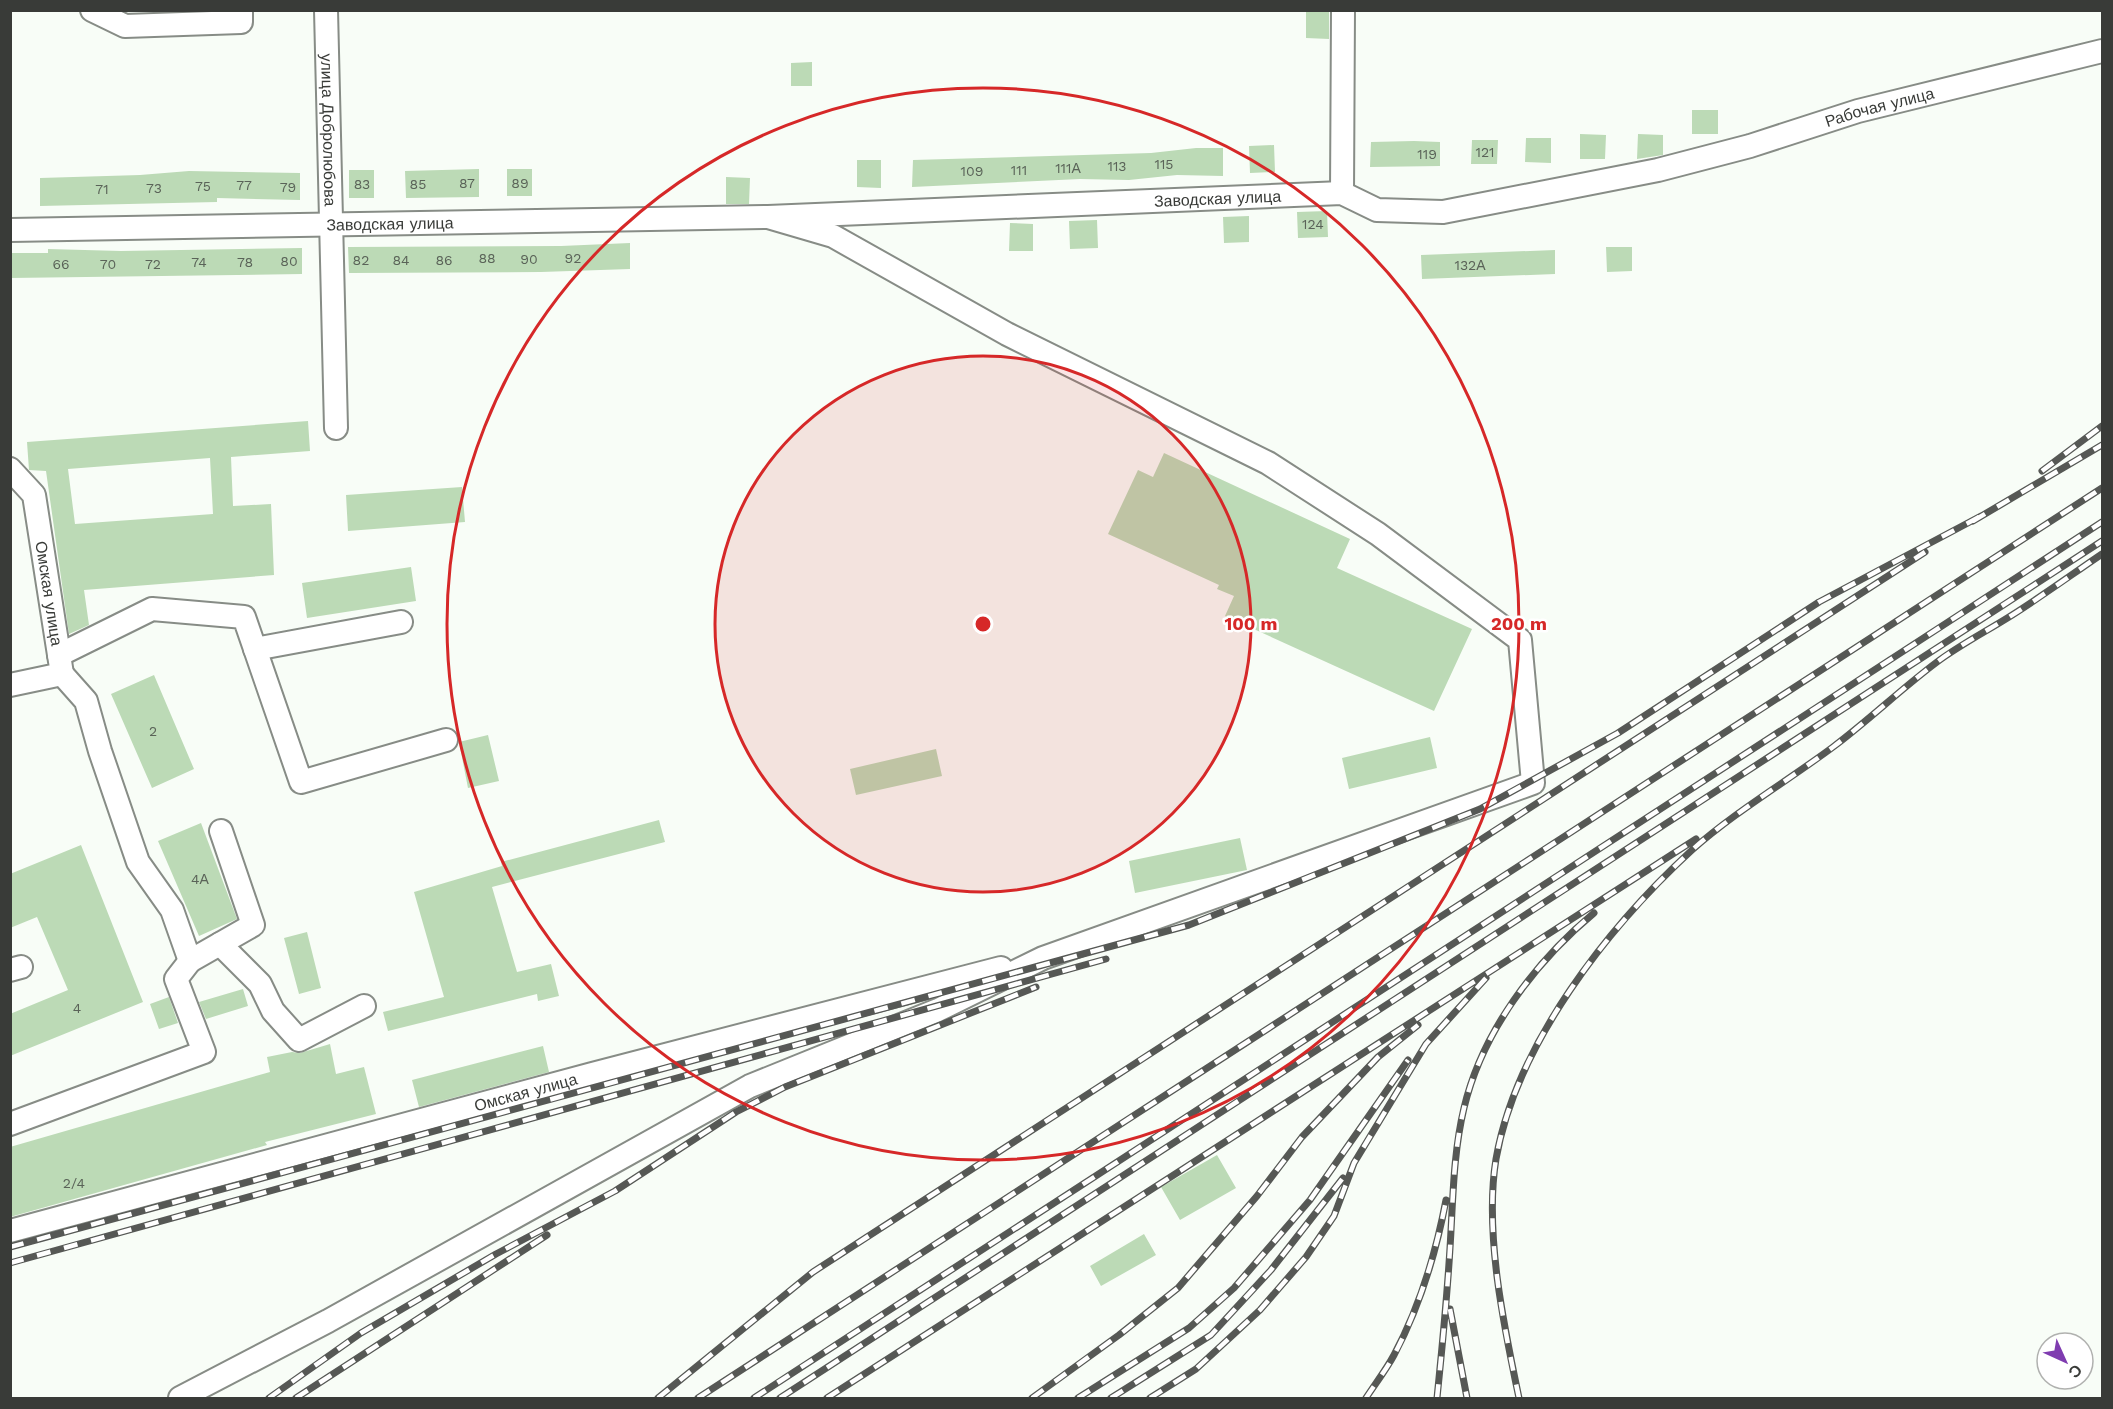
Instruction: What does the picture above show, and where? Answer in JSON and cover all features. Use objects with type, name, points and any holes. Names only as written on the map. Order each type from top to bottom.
[{"type":"street","points":[[92,10],[125,26],[241,22],[241,10]]},
{"type":"street","name":"улица Добролюбова","points":[[326,10],[336,428]]},
{"type":"street","points":[[1342,193],[1343,10]]},
{"type":"street","name":"Рабочая улица","points":[[1658,170],[1750,146],[1858,111],[2103,51]]},
{"type":"street","name":"Заводская улица","points":[[10,230],[768,217],[1342,193],[1377,210],[1443,212],[1658,170]]},
{"type":"street","name":"Заводская улица","points":[[768,217],[833,236],[1007,334],[1268,463],[1378,534],[1520,640],[1533,783],[1043,958]]},
{"type":"street","name":"Омская улица","points":[[10,470],[34,495],[61,664]]},
{"type":"street","points":[[10,685],[61,664],[152,609],[244,617],[301,782],[446,740]]},
{"type":"street","points":[[255,649],[401,622]]},
{"type":"street","points":[[61,664],[87,701],[100,751],[138,862],[172,910],[190,961]]},
{"type":"street","points":[[10,1124],[204,1052],[176,979],[190,961],[253,925],[221,831]]},
{"type":"street","points":[[220,944],[260,984],[273,1011],[299,1040],[364,1006]]},
{"type":"street","points":[[180,1398],[328,1321],[750,1086],[938,1010],[1043,958]]},
{"type":"street","name":"Омская улица","points":[[10,1231],[592,1074],[1043,958]]},
{"type":"building","points":[[1306,11],[1329,11],[1329,39],[1306,38]]},
{"type":"building","points":[[812,62],[812,86],[791,86],[791,63]]},
{"type":"building","points":[[1692,110],[1718,110],[1718,134],[1692,134]]},
{"type":"building","points":[[1580,134],[1606,135],[1605,159],[1580,159]]},
{"type":"building","points":[[1638,134],[1663,135],[1663,155],[1637,159]]},
{"type":"building","points":[[1526,138],[1551,138],[1551,163],[1525,162]]},
{"type":"building","points":[[1472,140],[1498,140],[1497,164],[1471,164]]},
{"type":"building","points":[[1371,142],[1440,142],[1440,166],[1370,167]]},
{"type":"building","points":[[1274,145],[1275,172],[1250,173],[1249,146]]},
{"type":"building","points":[[1196,148],[1223,148],[1223,176],[1177,175],[1129,180],[1080,179],[912,187],[913,160],[1151,153]]},
{"type":"building","points":[[857,160],[881,160],[881,188],[857,187]]},
{"type":"building","points":[[479,169],[479,197],[406,198],[405,171]]},
{"type":"building","points":[[507,169],[532,169],[532,196],[507,196]]},
{"type":"building","points":[[349,170],[374,170],[374,198],[349,198]]},
{"type":"building","points":[[189,171],[300,173],[300,200],[217,198],[217,202],[40,206],[40,178]]},
{"type":"building","points":[[726,177],[750,178],[749,204],[726,204]]},
{"type":"building","points":[[1327,211],[1328,237],[1298,238],[1297,212]]},
{"type":"building","points":[[1249,216],[1249,242],[1224,243],[1223,217]]},
{"type":"building","points":[[1097,220],[1098,248],[1070,249],[1069,221]]},
{"type":"building","points":[[1010,223],[1033,224],[1033,251],[1009,251]]},
{"type":"building","points":[[630,243],[630,269],[349,273],[348,247],[561,246]]},
{"type":"building","points":[[1606,247],[1632,247],[1632,271],[1607,272]]},
{"type":"building","points":[[302,248],[302,274],[10,278],[10,253],[48,253],[48,249],[121,251]]},
{"type":"building","points":[[1555,250],[1555,274],[1422,279],[1421,255]]},
{"type":"building","points":[[308,421],[310,451],[231,457],[233,506],[271,504],[274,575],[84,590],[89,625],[69,634],[46,471],[29,470],[27,442]],"holes":[[[210,458],[213,514],[75,524],[68,469]]]},
{"type":"building","points":[[1164,453],[1350,539],[1337,568],[1472,629],[1434,711],[1225,616],[1234,596],[1217,589],[1219,585],[1108,534],[1138,470],[1153,477]]},
{"type":"building","points":[[462,487],[465,522],[348,531],[346,495]]},
{"type":"building","points":[[411,567],[416,601],[307,618],[302,583]]},
{"type":"building","points":[[154,675],[194,769],[152,788],[111,694]]},
{"type":"building","points":[[488,735],[499,781],[468,788],[459,742]]},
{"type":"building","points":[[1430,737],[1437,768],[1349,789],[1342,758]]},
{"type":"building","points":[[936,749],[942,776],[856,795],[850,769]]},
{"type":"building","points":[[659,820],[665,842],[492,887],[517,972],[551,964],[559,996],[538,1001],[537,994],[388,1031],[383,1012],[444,997],[414,892],[502,866],[501,862]]},
{"type":"building","points":[[201,823],[237,919],[199,936],[158,841]]},
{"type":"building","points":[[1240,838],[1247,870],[1135,893],[1129,861]]},
{"type":"building","points":[[81,845],[143,1002],[10,1056],[10,1014],[68,990],[37,917],[10,928],[10,874]]},
{"type":"building","points":[[307,932],[321,988],[299,994],[284,938]]},
{"type":"building","points":[[243,989],[248,1006],[206,1019],[199,1002]]},
{"type":"building","points":[[169,997],[178,1023],[159,1029],[150,1004]]},
{"type":"building","points":[[330,1044],[336,1074],[364,1067],[376,1114],[265,1142],[267,1145],[10,1217],[10,1147],[270,1072],[267,1057],[292,1052],[300,1053]]},
{"type":"building","points":[[543,1046],[549,1072],[419,1107],[412,1080]]},
{"type":"building","points":[[1217,1155],[1236,1188],[1180,1220],[1161,1187]]},
{"type":"building","points":[[1144,1234],[1156,1255],[1101,1286],[1090,1266]]},
{"type":"railway","points":[[2042,471],[2102,426]]},
{"type":"railway","points":[[1973,521],[2102,445]]},
{"type":"railway","points":[[698,1398],[2102,488]]},
{"type":"railway","points":[[10,1247],[1189,925],[1480,809],[1618,733],[1819,602],[1981,516]]},
{"type":"railway","points":[[754,1398],[2102,522]]},
{"type":"railway","points":[[780,1398],[2102,541]]},
{"type":"railway","points":[[658,1398],[813,1272],[1925,552]]},
{"type":"railway","points":[[1519,1398],[1507,1341],[1494,1248],[1492,1217],[1496,1159],[1507,1116],[1523,1073],[1570,990],[1598,951],[1629,915],[1660,881],[1709,836],[1833,747],[1937,662],[2102,554]]},
{"type":"railway","points":[[827,1398],[1696,839]]},
{"type":"railway","points":[[1437,1398],[1456,1160],[1460,1125],[1472,1080],[1497,1026],[1514,1000],[1551,953],[1594,913]]},
{"type":"railway","points":[[10,1263],[1106,959]]},
{"type":"railway","points":[[1150,1398],[1196,1369],[1260,1310],[1306,1257],[1334,1216],[1354,1163],[1426,1044],[1486,978]]},
{"type":"railway","points":[[269,1398],[361,1333],[496,1254],[615,1191],[736,1112],[785,1087],[1036,987]]},
{"type":"railway","points":[[1032,1398],[1119,1335],[1178,1288],[1257,1196],[1302,1137],[1378,1057],[1418,1025]]},
{"type":"railway","points":[[1078,1398],[1189,1328],[1234,1288],[1310,1200],[1408,1060]]},
{"type":"railway","points":[[1111,1398],[1211,1335],[1271,1270],[1343,1178]]},
{"type":"railway","points":[[1366,1398],[1391,1361],[1419,1299],[1432,1260],[1446,1200]]},
{"type":"railway","points":[[296,1398],[547,1235]]},
{"type":"railway","points":[[1450,1309],[1467,1398]]}]
